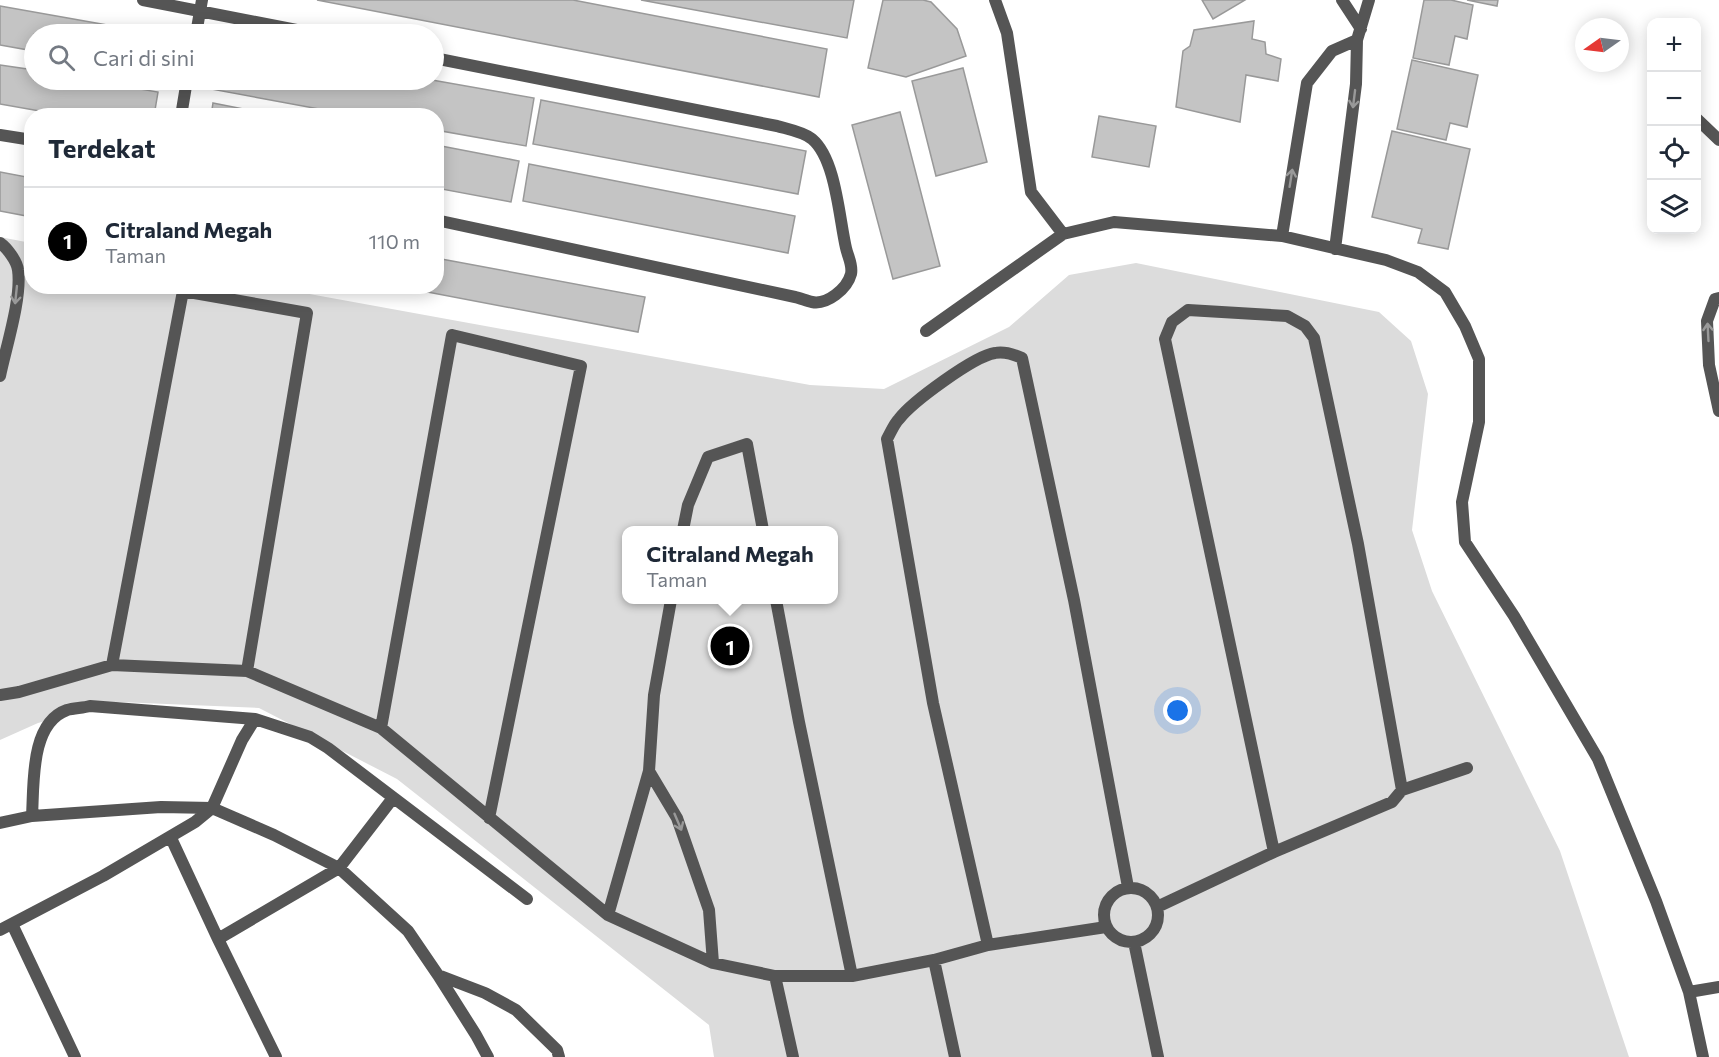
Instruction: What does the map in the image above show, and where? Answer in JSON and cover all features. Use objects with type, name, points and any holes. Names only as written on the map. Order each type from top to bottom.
[{"type":"street","points":[[143,0],[201,6],[276,24]]},
{"type":"street","points":[[995,0],[1007,33],[1031,192],[1063,234]]},
{"type":"street","points":[[1342,0],[1359,35]]},
{"type":"street","points":[[1335,249],[1356,84],[1359,35],[1369,0]]},
{"type":"street","points":[[198,24],[201,6]]},
{"type":"street","points":[[1282,236],[1307,83],[1332,51],[1359,35]]},
{"type":"street","points":[[444,60],[777,126],[811,138],[823,154],[838,197],[846,248],[852,267],[850,277],[841,291],[814,303],[783,294],[444,222]]},
{"type":"street","points":[[182,108],[185,90]]},
{"type":"street","points":[[1701,123],[1719,140]]},
{"type":"street","points":[[0,135],[24,139]]},
{"type":"street","points":[[926,331],[1063,234],[1114,222],[1282,236],[1386,260],[1418,272],[1445,292],[1465,326],[1479,359],[1479,422],[1462,502],[1465,542],[1514,616],[1598,759],[1656,901],[1689,992],[1703,1057]]},
{"type":"street","points":[[0,243],[5,246],[18,268],[17,298],[0,376]]},
{"type":"street","points":[[112,665],[182,294]]},
{"type":"street","points":[[200,294],[307,313],[247,671]]},
{"type":"street","points":[[1719,298],[1715,299],[1707,321],[1709,364],[1719,411]]},
{"type":"street","points":[[1274,852],[1165,339],[1172,322],[1188,310],[1287,316],[1305,326],[1314,338],[1358,544],[1402,790]]},
{"type":"street","points":[[381,728],[452,334],[581,366],[489,818]]},
{"type":"street","points":[[988,945],[933,703],[887,439],[899,418],[944,380],[994,352],[1011,353],[1022,358],[1074,600],[1128,887]]},
{"type":"street","points":[[684,526],[688,505],[708,457],[747,444],[762,526]]},
{"type":"street","points":[[608,915],[649,771],[654,695],[670,604]]},
{"type":"street","points":[[777,604],[852,976]]},
{"type":"street","points":[[0,695],[19,692],[112,665],[247,671],[381,728],[608,915],[713,963],[775,976],[852,976],[934,960],[988,945],[1106,927]]},
{"type":"street","points":[[32,816],[35,758],[42,735],[52,719],[66,710],[90,706],[255,719],[319,743],[527,899]]},
{"type":"street","points":[[0,930],[171,838],[212,808],[255,719]]},
{"type":"street","points":[[1157,907],[1274,852],[1392,802],[1402,790],[1467,768]]},
{"type":"street","points":[[649,771],[677,818],[710,910],[713,963]]},
{"type":"street","points":[[218,939],[339,868],[393,798]]},
{"type":"street","points":[[0,823],[32,816],[160,807],[212,808],[274,835],[339,868],[408,931],[488,1057]]},
{"type":"street","points":[[171,838],[276,1057]]},
{"type":"street","points":[[1128,887],[1137,888],[1153,898],[1159,917],[1156,926],[1143,939],[1134,942],[1118,939],[1106,927],[1104,910],[1112,895],[1128,887]]},
{"type":"street","points":[[12,924],[75,1057]]},
{"type":"street","points":[[1134,942],[1158,1057]]},
{"type":"street","points":[[934,960],[955,1057]]},
{"type":"street","points":[[438,975],[485,993],[516,1010],[557,1050],[559,1057]]},
{"type":"street","points":[[775,976],[793,1057]]},
{"type":"street","points":[[1689,992],[1719,987]]},
{"type":"shaded area","points":[[0,237],[24,242],[24,294],[310,294],[810,385],[884,389],[1009,327],[1069,275],[1136,263],[1379,312],[1411,341],[1428,394],[1412,530],[1432,591],[1560,851],[1629,1057],[714,1057],[709,1025],[397,779],[259,708],[119,702],[38,723],[0,740]]},
{"type":"building","points":[[317,0],[573,0],[827,49],[819,97]]},
{"type":"building","points":[[641,0],[854,0],[847,38]]},
{"type":"building","points":[[883,0],[931,2],[957,29],[966,56],[906,77],[868,68]]},
{"type":"building","points":[[1202,0],[1245,0],[1213,19]]},
{"type":"building","points":[[1424,0],[1451,0],[1473,5],[1467,39],[1455,36],[1449,65],[1413,58]]},
{"type":"building","points":[[1467,0],[1498,0],[1497,6]]},
{"type":"building","points":[[0,6],[102,24],[24,24],[24,49],[0,45]]},
{"type":"building","points":[[1254,21],[1252,39],[1265,42],[1266,54],[1281,59],[1278,81],[1246,75],[1240,122],[1176,107],[1183,51],[1190,46],[1194,30]]},
{"type":"building","points":[[1412,60],[1478,75],[1467,127],[1450,123],[1446,140],[1397,129]]},
{"type":"building","points":[[0,65],[24,69],[24,90],[146,90],[158,92],[155,108],[24,108],[0,104]]},
{"type":"building","points":[[963,68],[987,162],[936,176],[912,81]]},
{"type":"building","points":[[444,82],[534,98],[526,146],[444,131],[444,108],[314,108],[216,90],[444,90]]},
{"type":"building","points":[[541,100],[806,151],[798,194],[533,144]]},
{"type":"building","points":[[213,103],[238,108],[212,108]]},
{"type":"building","points":[[900,112],[940,266],[893,279],[852,125]]},
{"type":"building","points":[[1099,116],[1156,126],[1149,167],[1092,157]]},
{"type":"building","points":[[1392,131],[1470,149],[1448,249],[1418,243],[1422,229],[1372,217]]},
{"type":"building","points":[[444,147],[519,161],[511,202],[444,189]]},
{"type":"building","points":[[529,164],[795,216],[788,253],[523,201]]},
{"type":"building","points":[[0,172],[24,176],[24,216],[0,211]]},
{"type":"building","points":[[444,259],[645,297],[638,332],[438,294],[444,294]]},
{"type":"place","name":"Citraland Megah","points":[[730,646]]}]
